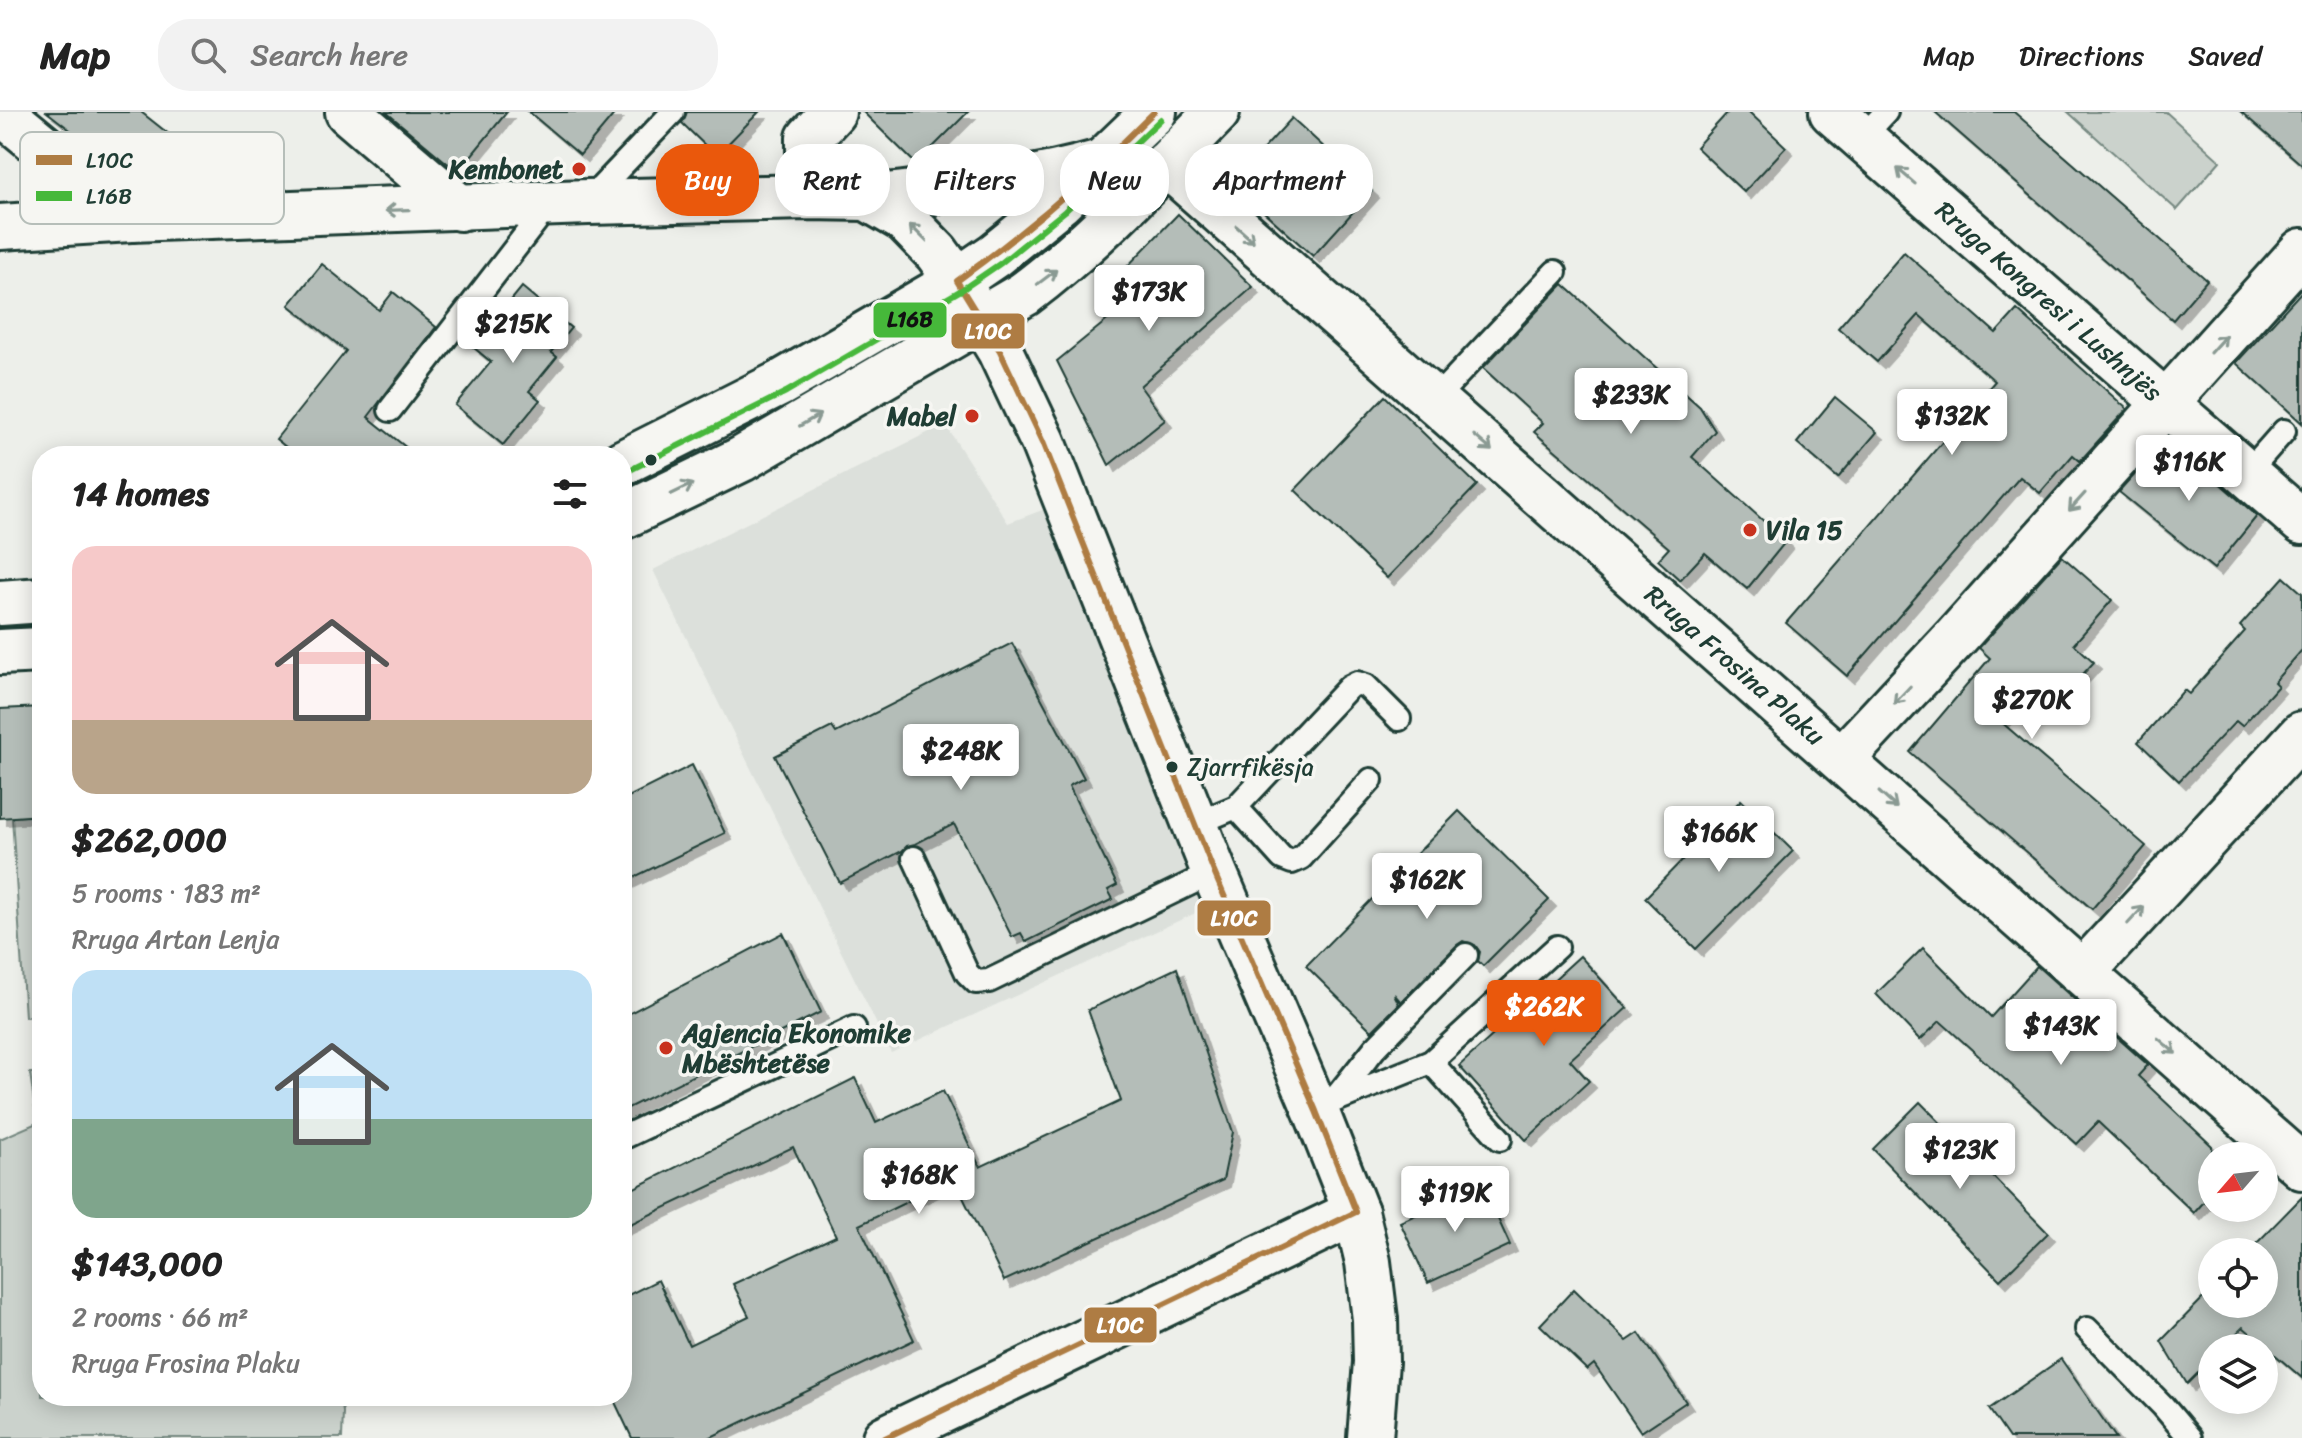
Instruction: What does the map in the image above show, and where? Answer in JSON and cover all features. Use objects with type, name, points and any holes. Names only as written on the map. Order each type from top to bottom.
[{"type":"street","points":[[1,112],[25,132]]},
{"type":"street","points":[[348,112],[460,208]]},
{"type":"street","points":[[809,144],[809,138],[833,112]]},
{"type":"street","points":[[1121,144],[1154,112]]},
{"type":"street","points":[[1169,161],[1217,112]]},
{"type":"street","name":"Rruga Kongresi i Lushnjës","points":[[1860,121],[2166,402],[2302,522]]},
{"type":"street","name":"Rruga Frosina Plaku","points":[[1169,167],[2302,1167]]},
{"type":"street","points":[[890,195],[1060,174]]},
{"type":"street","points":[[284,214],[775,198]]},
{"type":"street","points":[[632,458],[781,383],[957,281],[1060,202]]},
{"type":"street","points":[[890,211],[905,220],[937,253],[1000,351],[1043,442],[1214,872],[1324,1107],[1368,1262],[1375,1319],[1376,1362],[1370,1438]]},
{"type":"street","points":[[632,512],[742,459],[1024,294],[1057,269],[1115,216]]},
{"type":"street","points":[[0,227],[49,224]]},
{"type":"street","points":[[1842,759],[1966,626],[2302,251]]},
{"type":"street","points":[[0,603],[32,601]]},
{"type":"street","points":[[0,652],[32,650]]},
{"type":"street","points":[[2083,972],[2302,734]]},
{"type":"street","points":[[885,1438],[1356,1212]]},
{"type":"lane","points":[[390,410],[569,203],[673,112]]},
{"type":"lane","points":[[1434,400],[1555,272]]},
{"type":"lane","points":[[2247,473],[2284,431]]},
{"type":"lane","points":[[1195,824],[1236,807],[1349,687],[1357,683],[1366,686],[1399,719]]},
{"type":"lane","points":[[1236,807],[1282,858],[1292,862],[1301,858],[1371,780]]},
{"type":"lane","points":[[914,858],[967,973],[976,982],[989,981],[1214,872]]},
{"type":"lane","points":[[1324,1107],[1431,1062],[1557,947]]},
{"type":"lane","points":[[1324,1107],[1375,1048],[1466,955]]},
{"type":"lane","points":[[632,1133],[854,1028]]},
{"type":"lane","points":[[1431,1062],[1500,1139]]},
{"type":"lane","points":[[2087,1329],[2190,1438]]},
{"type":"shaded area","points":[[2068,112],[2166,112],[2220,161],[2177,210]]},
{"type":"shaded area","points":[[945,424],[1008,523],[1066,501],[1226,899],[891,1053],[653,570]]},
{"type":"shaded area","points":[[32,816],[32,1017],[25,1017],[12,817]]},
{"type":"shaded area","points":[[32,1125],[32,1406],[342,1406],[342,1438],[0,1438],[0,1139]]},
{"type":"building","points":[[47,112],[141,112],[166,132],[73,132]]},
{"type":"building","points":[[386,112],[507,112],[458,172]]},
{"type":"building","points":[[529,112],[616,112],[580,155]]},
{"type":"building","points":[[687,112],[759,112],[728,144],[704,144],[682,123]]},
{"type":"building","points":[[863,112],[968,112],[936,144],[906,144],[906,154]]},
{"type":"building","points":[[1728,112],[1749,112],[1786,147],[1744,192],[1696,147]]},
{"type":"building","points":[[1935,112],[2014,112],[2207,280],[2173,320]]},
{"type":"building","points":[[2241,112],[2302,112],[2302,165]]},
{"type":"building","points":[[1292,118],[1320,144],[1268,144]]},
{"type":"building","points":[[1178,214],[1253,287],[1140,386],[1165,420],[1109,465],[1057,361],[1138,295],[1119,275]]},
{"type":"building","points":[[1269,216],[1349,216],[1313,256]]},
{"type":"building","points":[[1904,252],[1996,333],[2017,310],[2127,409],[2080,461],[2073,455],[2040,493],[2020,477],[1847,676],[1786,623],[1995,381],[1919,315],[1877,362],[1838,328]]},
{"type":"building","points":[[322,264],[379,310],[393,292],[436,327],[368,417],[404,446],[285,446],[276,439],[346,351],[289,305]]},
{"type":"building","points":[[1563,284],[1700,407],[1715,431],[1692,457],[1786,541],[1747,589],[1705,553],[1680,580],[1658,560],[1669,548],[1534,432],[1543,423],[1483,368]]},
{"type":"building","points":[[522,287],[571,328],[551,352],[557,357],[529,391],[540,400],[503,445],[455,405],[491,362],[473,347]]},
{"type":"building","points":[[2302,291],[2302,423],[2236,363]]},
{"type":"building","points":[[1385,396],[1477,485],[1387,578],[1295,490]]},
{"type":"building","points":[[1835,397],[1877,432],[1838,478],[1797,443]]},
{"type":"building","points":[[2168,438],[2257,516],[2214,569],[2119,492]]},
{"type":"building","points":[[2062,556],[2112,600],[2074,644],[2094,662],[2064,695],[2043,675],[2000,721],[2146,846],[2092,909],[1910,752],[1990,658],[1979,648]]},
{"type":"building","points":[[2284,577],[2302,593],[2302,650],[2274,682],[2278,686],[2242,726],[2236,721],[2179,781],[2138,742],[2184,690],[2189,694],[2245,631],[2240,626]]},
{"type":"building","points":[[1012,643],[1084,778],[1069,786],[1117,885],[1108,890],[1113,899],[1026,942],[1021,933],[1012,937],[954,824],[840,883],[775,756],[832,727],[836,733]]},
{"type":"building","points":[[32,707],[32,816],[0,818],[0,709]]},
{"type":"building","points":[[692,765],[725,833],[632,878],[632,795]]},
{"type":"building","points":[[1741,800],[1793,851],[1696,949],[1645,898]]},
{"type":"building","points":[[1459,811],[1549,900],[1483,966],[1478,961],[1480,952],[1475,945],[1463,941],[1457,945],[1401,1002],[1394,994],[1399,1004],[1372,1031],[1306,966]]},
{"type":"building","points":[[783,933],[821,1012],[632,1106],[632,1012]]},
{"type":"building","points":[[1923,948],[1991,1017],[2037,966],[2148,1065],[2138,1076],[2208,1142],[2198,1142],[2198,1209],[2194,1213],[2098,1122],[2077,1144],[1940,1021],[1920,1040],[1876,994]]},
{"type":"building","points":[[1580,956],[1627,1008],[1570,1060],[1589,1081],[1526,1140],[1459,1066]]},
{"type":"building","points":[[1177,968],[1233,1132],[1223,1180],[1004,1281],[954,1179],[859,1225],[914,1340],[709,1438],[632,1438],[617,1406],[632,1406],[632,1293],[658,1280],[689,1345],[749,1316],[733,1284],[836,1236],[793,1147],[632,1223],[632,1189],[855,1078],[876,1123],[943,1091],[980,1167],[1121,1101],[1088,1010]]},
{"type":"building","points":[[1920,1102],[2048,1233],[2000,1280],[1873,1149]]},
{"type":"building","points":[[1482,1184],[1510,1245],[1428,1283],[1400,1222]]},
{"type":"building","points":[[2302,1197],[2302,1378],[2278,1357],[2278,1334],[2251,1334],[2243,1327],[2236,1334],[2198,1334],[2198,1373],[2187,1384],[2161,1341],[2198,1303],[2198,1318],[2278,1318],[2278,1238],[2262,1238]]},
{"type":"building","points":[[1574,1289],[1627,1341],[1639,1333],[1686,1402],[1641,1432],[1594,1364],[1587,1370],[1540,1325]]},
{"type":"building","points":[[2061,1359],[2116,1438],[2009,1438],[1989,1409]]},
{"type":"transit line","name":"L10C","points":[[1154,112],[1059,201],[957,281],[1000,351],[1043,442],[1214,872],[1356,1212]]},
{"type":"transit line","name":"L16B","points":[[632,469],[786,392],[963,289],[1001,263],[1065,211],[1161,119]]},
{"type":"transit line","name":"L10C","points":[[885,1438],[1356,1212]]},
{"type":"place","name":"Kembonet","points":[[579,169]]},
{"type":"place","name":"Mabel","points":[[972,416]]},
{"type":"place","name":"Vila 15","points":[[1750,530]]},
{"type":"place","name":"Zjarrfikësja","points":[[1172,767]]},
{"type":"place","name":"Agjencia Ekonomike Mbështetëse","points":[[666,1048]]}]
